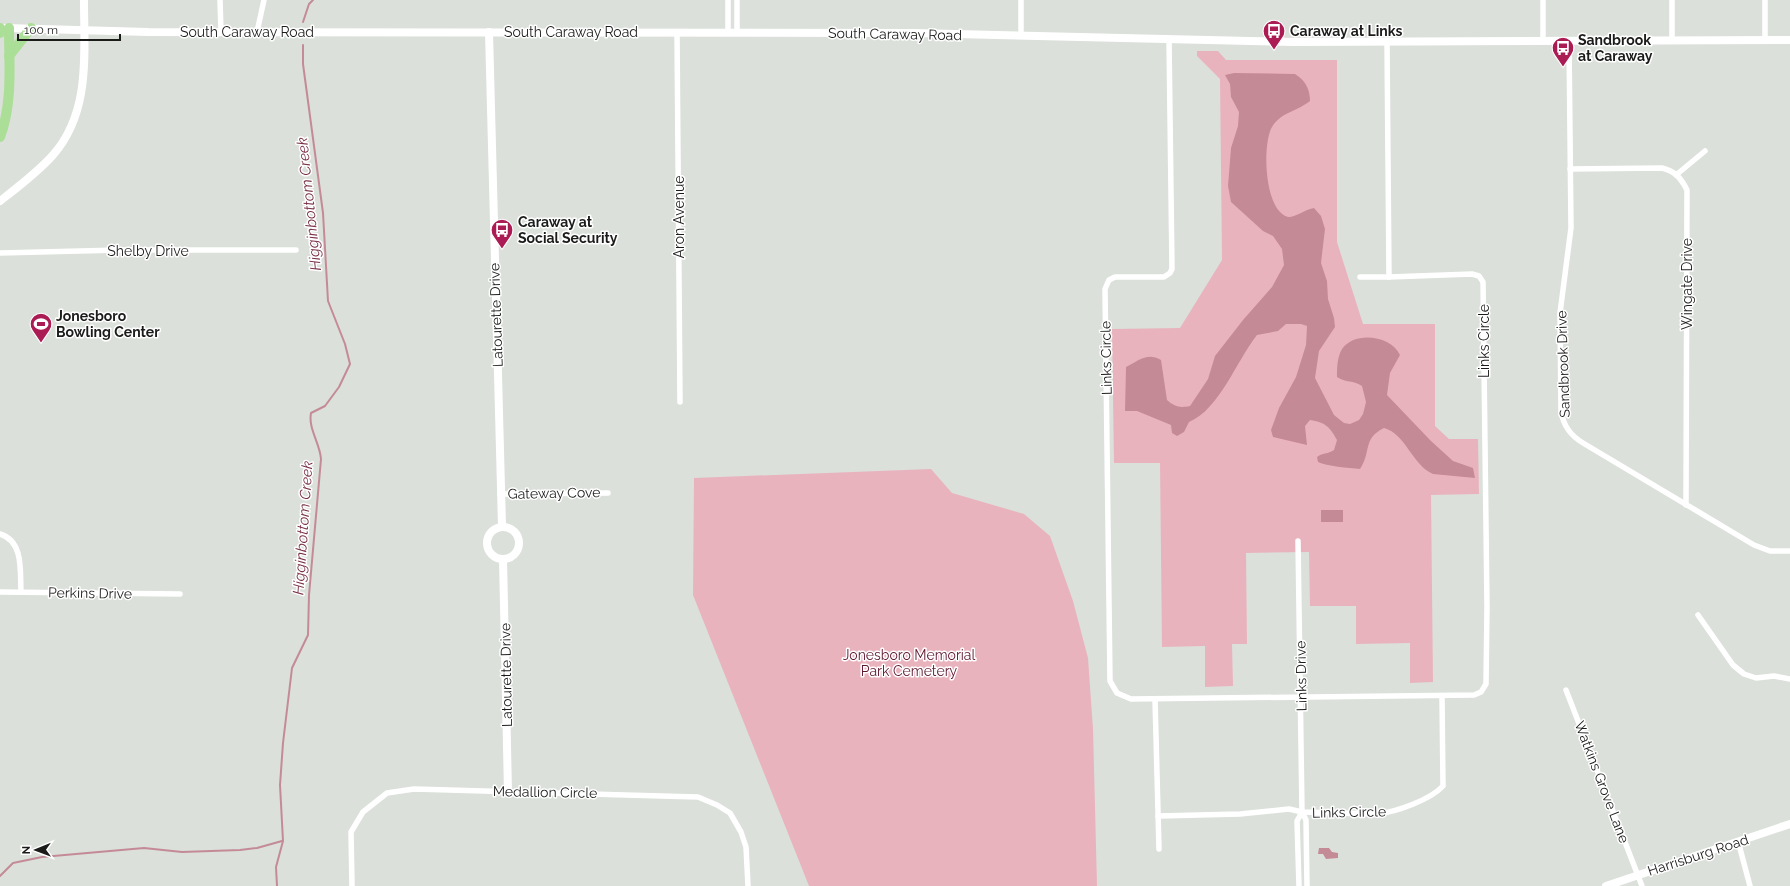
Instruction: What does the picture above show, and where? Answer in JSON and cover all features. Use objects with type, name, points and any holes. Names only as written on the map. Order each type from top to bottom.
[{"type":"highway","points":[[9,56],[31,28]]},
{"type":"highway","points":[[0,137],[6,119],[9,94],[9,56],[2,30]]},
{"type":"street","points":[[0,201],[53,156],[72,126],[81,97],[84,80],[84,0]]},
{"type":"street","points":[[220,0],[221,32]]},
{"type":"street","points":[[257,32],[264,0]]},
{"type":"street","points":[[728,0],[728,32]]},
{"type":"street","points":[[737,0],[737,33]]},
{"type":"street","points":[[1021,0],[1021,35]]},
{"type":"street","points":[[1543,0],[1543,41]]},
{"type":"street","points":[[1672,0],[1672,41]]},
{"type":"street","points":[[1765,0],[1765,40]]},
{"type":"street","name":"South Caraway Road","points":[[2,30],[31,28],[84,31],[221,32],[728,32],[1021,35],[1387,42],[1790,40]]},
{"type":"street","name":"Latourette Drive","points":[[489,32],[502,526]]},
{"type":"street","name":"Aron Avenue","points":[[677,32],[680,402]]},
{"type":"street","name":"Links Circle","points":[[1169,39],[1172,269],[1170,273],[1164,276],[1115,277],[1109,280],[1105,289],[1110,680],[1117,693],[1131,699],[1442,696],[1474,695],[1484,688],[1487,680],[1483,282],[1479,276],[1472,274],[1389,277]]},
{"type":"street","name":"Sandbrook Drive","points":[[1569,41],[1570,241],[1562,286],[1560,313],[1563,419],[1574,437],[1754,545],[1770,551],[1790,551]]},
{"type":"street","points":[[1360,277],[1389,277],[1387,42]]},
{"type":"street","points":[[1570,169],[1662,168],[1671,170],[1676,175],[1705,151]]},
{"type":"street","name":"Wingate Drive","points":[[1676,175],[1682,181],[1688,196],[1686,298],[1686,505]]},
{"type":"street","name":"Shelby Drive","points":[[0,253],[120,250],[296,250]]},
{"type":"street","name":"Gateway Cove","points":[[500,494],[608,493]]},
{"type":"street","points":[[502,526],[513,530],[519,540],[517,551],[513,555],[503,559],[492,555],[486,545],[486,539],[492,530],[502,526]]},
{"type":"street","points":[[0,534],[10,539],[16,548],[20,563],[21,592]]},
{"type":"street","name":"Links Drive","points":[[1298,541],[1302,812],[1298,821],[1299,886]]},
{"type":"street","name":"Latourette Drive","points":[[503,559],[508,792]]},
{"type":"street","name":"Perkins Drive","points":[[0,592],[180,594]]},
{"type":"street","points":[[1698,614],[1733,665],[1744,674],[1756,678],[1774,676],[1790,679]]},
{"type":"street","name":"Watkins Grove Lane","points":[[1566,690],[1642,886]]},
{"type":"street","name":"Links Circle","points":[[1158,816],[1240,814],[1289,809],[1302,812],[1342,814],[1388,813],[1440,790],[1444,786],[1442,696]]},
{"type":"street","points":[[1155,699],[1159,849]]},
{"type":"street","name":"Medallion Circle","points":[[352,886],[351,832],[363,812],[387,793],[414,789],[698,797],[717,805],[730,813],[741,832],[746,847],[748,886]]},
{"type":"street","name":"Links Drive","points":[[1302,812],[1306,820],[1307,886]]},
{"type":"street","name":"Harrisburg Road","points":[[1606,886],[1790,824]]},
{"type":"street","points":[[1738,841],[1750,886]]},
{"type":"green space","points":[[1197,51],[1218,51],[1226,60],[1337,60],[1337,242],[1363,324],[1435,324],[1435,426],[1449,439],[1478,439],[1479,494],[1431,495],[1433,682],[1410,683],[1410,643],[1356,644],[1356,606],[1310,606],[1309,552],[1246,553],[1247,644],[1232,644],[1233,686],[1205,687],[1205,646],[1162,647],[1160,463],[1114,463],[1112,329],[1180,328],[1222,260],[1220,79],[1197,56]]},
{"type":"green space","name":"Jonesboro Memorial Park Cemetery","points":[[931,469],[952,493],[1024,514],[1050,536],[1073,601],[1088,658],[1093,729],[1097,886],[809,886],[693,595],[694,478]]},
{"type":"shaded area","points":[[1234,73],[1295,74],[1302,79],[1308,89],[1310,101],[1280,118],[1272,127],[1267,147],[1267,176],[1274,203],[1280,212],[1288,217],[1291,217],[1314,208],[1321,216],[1325,229],[1321,263],[1327,281],[1328,299],[1334,318],[1335,327],[1319,351],[1315,378],[1334,415],[1344,423],[1350,424],[1359,420],[1363,414],[1366,402],[1362,386],[1337,377],[1338,359],[1342,349],[1348,343],[1363,338],[1372,338],[1389,343],[1400,355],[1390,373],[1387,395],[1431,441],[1453,461],[1473,468],[1475,478],[1433,474],[1420,464],[1398,436],[1392,431],[1384,428],[1377,432],[1370,441],[1364,463],[1360,469],[1332,466],[1318,462],[1317,457],[1334,450],[1337,440],[1329,428],[1320,422],[1310,420],[1305,426],[1307,445],[1273,437],[1271,430],[1279,408],[1296,377],[1306,345],[1307,326],[1301,324],[1286,324],[1278,331],[1257,335],[1218,396],[1200,416],[1189,422],[1184,432],[1177,436],[1172,433],[1171,425],[1137,411],[1125,411],[1126,367],[1148,357],[1161,360],[1167,400],[1178,406],[1190,406],[1208,379],[1215,356],[1243,320],[1272,287],[1284,265],[1282,249],[1273,236],[1263,231],[1231,202],[1228,186],[1231,148],[1238,126],[1239,112],[1231,97],[1230,84],[1225,75]]},
{"type":"shaded area","points":[[1321,510],[1343,510],[1343,522],[1321,522]]},
{"type":"shaded area","points":[[1319,848],[1329,848],[1332,852],[1338,853],[1338,858],[1326,859],[1323,854],[1318,854]]},
{"type":"waterway","name":"Higginbottom Creek","points":[[303,22],[309,4],[313,0]]},
{"type":"waterway","name":"Higginbottom Creek","points":[[277,886],[276,867],[283,841],[280,785],[283,743],[292,668],[308,635],[309,595],[321,459],[319,447],[311,425],[311,413],[325,406],[339,387],[350,364],[345,344],[328,301],[323,213],[303,64],[303,45]]},
{"type":"waterway","points":[[0,876],[13,863],[42,857],[144,848],[182,852],[240,850],[257,848],[282,841]]},
{"type":"place","name":"Caraway at Links","points":[[1274,50]]},
{"type":"place","name":"Sandbrook at Caraway","points":[[1563,68]]},
{"type":"place","name":"Caraway at Social Security","points":[[502,250]]},
{"type":"place","name":"Jonesboro Bowling Center","points":[[41,344]]}]
